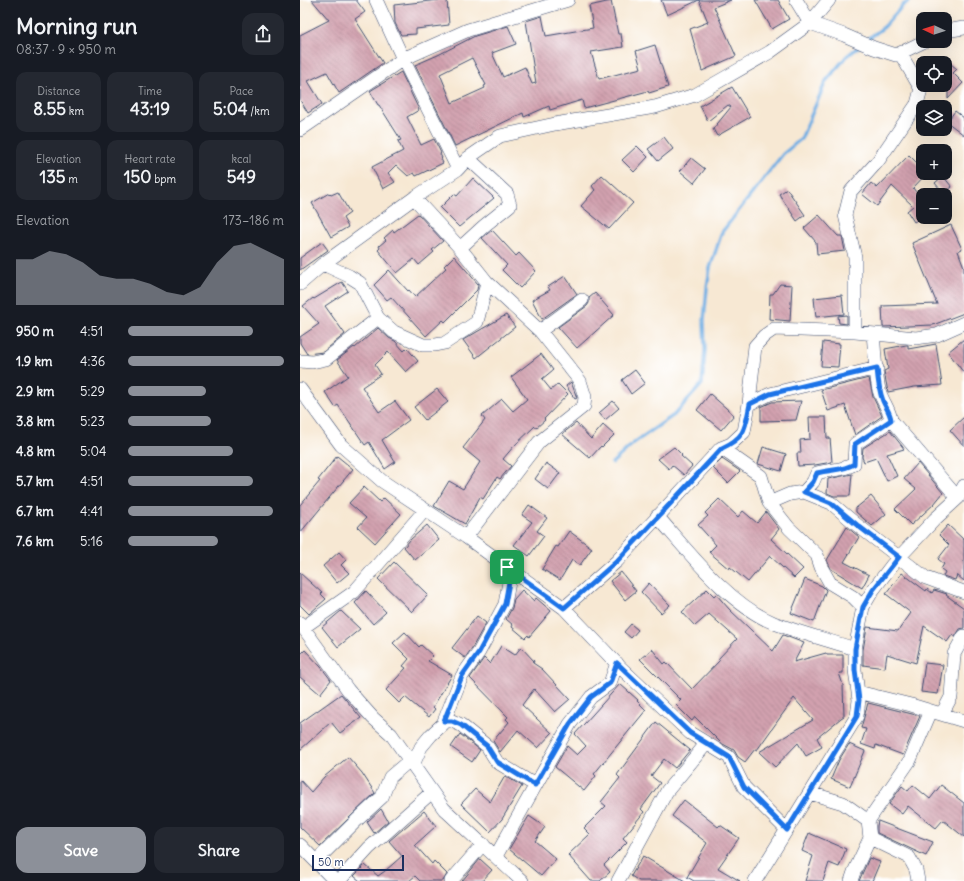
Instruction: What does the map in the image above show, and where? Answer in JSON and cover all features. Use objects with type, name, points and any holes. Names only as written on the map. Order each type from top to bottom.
[{"type":"street","points":[[376,0],[403,59],[458,169]]},
{"type":"street","points":[[300,130],[403,59],[468,30],[542,4],[568,0]]},
{"type":"street","points":[[796,0],[810,23],[844,34],[874,48],[896,55],[916,45]]},
{"type":"street","points":[[300,284],[324,264],[414,198],[458,169],[468,158],[500,136],[555,124],[655,107],[696,95],[770,52],[810,23],[829,0]]},
{"type":"street","points":[[952,30],[964,28]]},
{"type":"street","points":[[856,332],[855,257],[845,215],[851,190],[878,161],[917,104],[921,90],[900,53]]},
{"type":"street","points":[[460,248],[510,205],[507,194],[468,158]]},
{"type":"street","points":[[414,198],[460,248],[487,282],[540,331],[580,381],[585,397],[584,406],[539,442],[466,537]]},
{"type":"street","points":[[324,264],[360,283],[378,318],[394,332],[423,345],[445,343],[477,322],[487,282]]},
{"type":"street","points":[[540,331],[582,300]]},
{"type":"street","points":[[300,361],[312,362],[326,358],[378,318]]},
{"type":"street","points":[[564,608],[617,561],[657,516],[722,448],[731,444],[744,432],[750,404],[755,346],[764,336],[774,329],[856,332],[916,338],[937,335],[964,323]]},
{"type":"street","points":[[873,334],[879,390],[891,420],[958,498]]},
{"type":"street","points":[[750,404],[770,394],[877,368]]},
{"type":"street","points":[[300,389],[341,445],[382,481],[466,537],[564,608],[617,663],[690,733],[729,757],[744,787],[787,830]]},
{"type":"street","points":[[804,492],[813,482],[817,473],[827,470],[847,468],[854,464],[855,444],[891,420]]},
{"type":"street","points":[[722,448],[761,476],[769,502],[789,528],[817,555],[821,567],[830,583],[853,596],[863,607]]},
{"type":"street","points":[[755,881],[857,716],[859,700],[855,670],[855,649],[863,607],[873,590],[899,557],[935,519],[958,498],[964,486]]},
{"type":"street","points":[[769,502],[790,494],[804,492],[831,503],[926,578],[964,592]]},
{"type":"street","points":[[425,510],[354,592],[302,625],[348,690],[373,718],[391,734],[444,809],[522,881]]},
{"type":"street","points":[[657,516],[714,580],[749,609],[773,623],[855,649]]},
{"type":"street","points":[[316,861],[382,797],[390,777],[412,763],[421,747],[444,721],[462,676],[479,652],[505,604],[509,582],[507,567]]},
{"type":"street","points":[[851,881],[870,838],[868,821],[910,760],[936,712],[951,697],[954,654],[964,636]]},
{"type":"street","points":[[496,856],[570,724],[591,697],[610,683],[617,663]]},
{"type":"street","points":[[858,692],[936,712],[964,721]]},
{"type":"street","points":[[444,721],[452,721],[461,725],[487,746],[497,762],[535,785]]},
{"type":"street","points":[[618,881],[667,792],[706,744]]},
{"type":"street","points":[[339,881],[369,848],[432,792]]},
{"type":"street","points":[[810,793],[843,803],[868,821]]},
{"type":"street","points":[[870,838],[909,857],[916,870],[918,881]]},
{"type":"street","points":[[451,881],[483,844]]},
{"type":"street","points":[[300,845],[335,881]]},
{"type":"building","points":[[312,0],[356,0],[365,12],[355,19],[383,63],[339,93],[327,72],[308,81],[322,104],[308,113],[300,100],[300,35],[329,20]]},
{"type":"building","points":[[447,0],[449,25],[416,29],[416,34],[401,35],[395,23],[394,5]]},
{"type":"building","points":[[661,0],[699,0],[667,15]]},
{"type":"building","points":[[699,0],[731,0],[714,7],[736,56],[702,71],[690,29],[708,22]]},
{"type":"building","points":[[755,0],[778,0],[789,19],[772,29]]},
{"type":"building","points":[[611,1],[618,34],[621,34],[623,47],[591,52],[599,79],[641,68],[636,51],[655,45],[668,87],[649,93],[648,91],[584,108],[582,100],[550,110],[549,106],[524,117],[523,113],[455,146],[415,65],[475,36],[508,26],[516,44],[492,53],[503,77],[525,67],[532,84],[536,83],[526,21],[542,16],[546,36],[593,28],[589,6]],"holes":[[[472,58],[486,85],[484,86],[485,88],[452,103],[440,74]]]},
{"type":"building","points":[[952,65],[957,69],[953,73],[963,83],[948,99],[948,92],[952,92]]},
{"type":"building","points":[[401,72],[419,110],[407,117],[421,145],[434,139],[441,153],[443,163],[416,176],[414,173],[408,176],[396,165],[388,173],[395,182],[383,189],[372,167],[403,151],[398,141],[401,140],[370,91]]},
{"type":"building","points":[[732,87],[750,117],[717,136],[713,129],[731,107],[728,105],[708,121],[700,106]]},
{"type":"building","points":[[955,111],[964,118],[964,135],[952,126],[952,115]]},
{"type":"building","points":[[664,137],[673,149],[658,161],[648,149]]},
{"type":"building","points":[[637,146],[648,157],[634,172],[622,160]]},
{"type":"building","points":[[909,155],[916,162],[916,180],[920,180],[913,188],[916,192],[916,221],[914,222],[907,211],[913,206],[892,186],[877,206],[862,194],[871,183],[877,188]]},
{"type":"building","points":[[691,158],[705,169],[694,183],[680,171]]},
{"type":"building","points":[[602,175],[633,203],[609,229],[581,206],[595,190],[592,186]]},
{"type":"building","points":[[473,178],[494,198],[459,227],[440,208],[454,194],[457,196]]},
{"type":"building","points":[[938,180],[946,180],[952,187],[939,188],[935,183]]},
{"type":"building","points":[[787,189],[805,215],[797,221],[779,194]]},
{"type":"building","points":[[338,192],[350,213],[343,218],[348,227],[331,237],[312,203],[329,193],[331,195]]},
{"type":"building","points":[[418,214],[443,241],[432,250],[434,252],[419,265],[414,259],[397,273],[378,250],[380,248],[379,246],[386,240],[384,238],[393,230],[394,232]]},
{"type":"building","points":[[819,215],[838,236],[842,236],[845,251],[817,254],[816,242],[804,228]]},
{"type":"building","points":[[951,225],[962,249],[958,251],[964,267],[964,313],[933,325],[883,327],[882,306],[937,304],[912,243]]},
{"type":"building","points":[[492,230],[516,256],[519,253],[536,271],[520,288],[502,270],[507,265],[482,238]]},
{"type":"building","points":[[322,242],[328,250],[300,270],[300,258]]},
{"type":"building","points":[[454,256],[478,284],[477,290],[445,322],[443,320],[426,336],[391,297],[387,300],[374,285],[389,270],[415,297],[446,268],[444,266]]},
{"type":"building","points":[[565,276],[577,294],[542,319],[532,300],[550,290],[548,287]]},
{"type":"building","points":[[342,282],[348,291],[325,306],[345,334],[323,352],[307,354],[300,343],[300,337],[319,324],[303,306],[313,298],[314,299]]},
{"type":"building","points":[[780,284],[792,285],[790,321],[769,319],[770,294],[773,294]]},
{"type":"building","points":[[595,293],[614,315],[577,348],[558,327],[587,306],[589,303],[589,298]]},
{"type":"building","points":[[842,295],[844,314],[816,317],[814,298]]},
{"type":"building","points":[[506,315],[515,327],[476,358],[463,340]]},
{"type":"building","points":[[847,315],[847,324],[839,323],[838,316]]},
{"type":"building","points":[[378,328],[389,338],[395,341],[404,351],[407,348],[418,361],[406,372],[388,352],[375,365],[381,374],[362,387],[379,412],[395,401],[409,420],[382,440],[395,462],[385,469],[369,442],[365,445],[338,405],[335,407],[325,392],[348,376],[337,360],[354,347],[355,348]]},
{"type":"building","points":[[964,339],[964,373],[948,352]]},
{"type":"building","points":[[823,342],[840,344],[838,367],[821,366]]},
{"type":"building","points":[[936,344],[942,385],[914,387],[888,392],[884,371],[888,369],[885,349],[908,345],[908,349]]},
{"type":"building","points":[[541,354],[553,370],[542,379],[551,390],[558,384],[568,394],[544,419],[545,420],[536,428],[535,426],[503,459],[511,466],[500,479],[497,477],[483,499],[480,497],[465,524],[434,506],[449,481],[463,489],[480,462],[463,448],[485,420],[482,416],[502,399],[513,411],[527,399],[511,377]]},
{"type":"building","points":[[635,370],[645,383],[631,394],[622,380]]},
{"type":"building","points":[[869,378],[873,397],[882,416],[855,435],[845,405],[828,411],[821,390]]},
{"type":"building","points":[[571,382],[577,398],[575,399],[566,386]]},
{"type":"building","points":[[437,389],[448,402],[425,420],[414,407]]},
{"type":"building","points":[[710,394],[734,415],[721,430],[697,410]]},
{"type":"building","points":[[613,401],[619,408],[605,420],[599,413]]},
{"type":"building","points":[[801,401],[796,420],[761,421],[761,407],[772,402]]},
{"type":"building","points":[[809,417],[826,417],[827,438],[830,438],[832,462],[798,466],[797,453],[801,453],[800,440],[810,439]]},
{"type":"building","points":[[964,417],[964,446],[950,430]]},
{"type":"building","points":[[576,423],[591,439],[603,425],[614,435],[590,458],[562,434]]},
{"type":"building","points":[[890,431],[904,449],[887,454],[897,476],[887,481],[876,458],[864,462],[862,457],[863,448]]},
{"type":"building","points":[[674,447],[692,466],[684,475],[672,465],[669,469],[658,459]]},
{"type":"building","points":[[763,447],[786,454],[781,471],[758,464]]},
{"type":"building","points":[[337,456],[353,469],[300,533],[300,505],[320,481],[318,480]]},
{"type":"building","points":[[722,459],[740,471],[728,483],[713,468]]},
{"type":"building","points":[[546,463],[560,473],[548,489],[535,479]]},
{"type":"building","points":[[918,463],[943,493],[934,504],[911,525],[895,509],[916,489],[904,479]]},
{"type":"building","points":[[852,474],[850,496],[834,496],[827,493],[828,479]]},
{"type":"building","points":[[364,487],[380,502],[384,498],[401,514],[375,543],[358,527],[366,518],[349,503]]},
{"type":"building","points":[[871,496],[886,514],[872,526],[856,512],[856,508]]},
{"type":"building","points":[[719,499],[738,517],[743,511],[757,523],[766,512],[779,529],[771,539],[803,569],[794,578],[770,556],[748,582],[730,567],[729,569],[709,552],[716,545],[698,525],[708,516],[705,513]]},
{"type":"building","points":[[529,505],[547,518],[537,531],[544,536],[529,556],[514,545],[532,522],[522,515]]},
{"type":"building","points":[[427,525],[439,540],[415,560],[404,547]]},
{"type":"building","points":[[948,525],[964,540],[964,581],[957,575],[955,580],[943,576],[945,572],[941,569],[944,564],[938,559],[949,545],[939,535]]},
{"type":"building","points":[[847,527],[859,537],[844,562],[869,575],[862,588],[831,569],[827,560]]},
{"type":"building","points":[[569,531],[592,548],[580,565],[572,560],[560,580],[542,569],[556,546],[558,547]]},
{"type":"building","points":[[339,552],[346,560],[341,565],[349,573],[337,583],[323,566]]},
{"type":"building","points":[[394,562],[428,595],[412,612],[378,579]]},
{"type":"building","points":[[621,572],[636,591],[625,600],[610,581]]},
{"type":"building","points":[[300,573],[322,593],[321,594],[326,599],[309,614],[300,605]]},
{"type":"building","points":[[902,573],[926,591],[927,589],[932,593],[934,590],[947,594],[946,595],[964,608],[964,628],[960,629],[955,637],[952,635],[947,642],[924,626],[916,663],[887,654],[885,668],[863,665],[863,650],[867,627],[898,631],[911,613],[886,594]]},
{"type":"building","points":[[805,579],[822,586],[826,590],[814,622],[791,613]]},
{"type":"building","points":[[649,583],[670,605],[661,613],[641,592]]},
{"type":"building","points":[[707,589],[714,596],[716,594],[729,609],[773,651],[783,635],[804,643],[794,662],[826,653],[827,655],[843,655],[843,673],[839,673],[843,685],[844,716],[817,738],[822,747],[806,756],[798,743],[775,767],[759,752],[813,720],[794,698],[757,750],[755,749],[745,762],[738,757],[734,750],[721,743],[695,717],[692,721],[676,705],[681,700],[640,659],[652,649],[664,664],[666,662],[692,689],[720,660],[718,659],[737,639],[709,614],[695,626],[682,612]]},
{"type":"building","points":[[522,590],[534,601],[536,598],[551,611],[529,637],[528,635],[525,638],[512,627],[513,625],[506,619],[512,608],[514,599]]},
{"type":"building","points":[[366,591],[386,612],[373,624],[355,603]]},
{"type":"building","points":[[341,611],[360,629],[338,647],[322,627]]},
{"type":"building","points":[[477,616],[486,623],[465,658],[452,648]]},
{"type":"building","points":[[631,624],[638,630],[631,638],[624,632]]},
{"type":"building","points":[[405,632],[419,647],[421,645],[433,656],[428,661],[452,675],[433,707],[435,709],[429,717],[405,697],[399,703],[386,690],[406,668],[403,666],[409,659],[393,643]]},
{"type":"building","points":[[501,646],[515,655],[521,647],[534,661],[533,663],[542,669],[570,699],[555,712],[534,689],[522,705],[552,733],[538,748],[518,730],[500,752],[493,741],[509,722],[506,719],[508,717],[470,678],[484,658],[490,664]]},
{"type":"building","points":[[305,650],[331,680],[320,694],[300,677],[300,655]]},
{"type":"building","points":[[925,663],[943,665],[938,694],[921,692]]},
{"type":"building","points":[[620,684],[638,700],[637,701],[646,710],[594,774],[596,776],[584,791],[555,767],[567,746],[577,755],[586,746],[575,734]]},
{"type":"building","points":[[341,694],[361,718],[340,733],[331,722],[300,750],[300,723]]},
{"type":"building","points":[[868,703],[920,716],[903,755],[876,745],[875,749],[861,744],[866,729],[861,728]]},
{"type":"building","points":[[656,722],[690,750],[675,768],[664,759],[651,776],[660,783],[641,809],[644,812],[623,838],[627,842],[604,865],[610,872],[600,881],[591,881],[568,855],[590,834],[584,828],[606,806],[601,802],[620,778],[617,775]]},
{"type":"building","points":[[460,734],[480,750],[472,762],[451,747]]},
{"type":"building","points":[[849,744],[865,751],[850,787],[831,779],[839,760]]},
{"type":"building","points":[[348,757],[362,773],[375,793],[320,846],[300,827],[300,780],[311,792],[324,777]]},
{"type":"building","points":[[505,776],[522,786],[502,819],[490,832],[461,804],[475,789],[490,802]]},
{"type":"building","points":[[913,785],[930,799],[941,785],[964,803],[964,837],[943,820],[936,828],[908,806],[902,814],[889,804],[902,786],[908,791]]},
{"type":"building","points":[[684,800],[718,827],[720,825],[739,838],[718,868],[740,881],[694,881],[687,877],[707,843],[672,816]]},
{"type":"building","points":[[381,809],[388,821],[374,833],[367,822]]},
{"type":"building","points":[[424,811],[436,826],[415,845],[432,864],[434,861],[447,874],[443,881],[420,881],[415,876],[409,881],[360,881],[354,876],[365,865],[378,876],[402,856],[389,841]]},
{"type":"building","points":[[529,816],[545,827],[535,841],[556,859],[541,876],[509,849]]},
{"type":"building","points":[[878,821],[933,842],[926,856],[877,833]]},
{"type":"building","points":[[809,833],[846,849],[839,867],[829,863],[823,881],[805,881],[813,856],[802,851]]},
{"type":"building","points":[[643,856],[685,881],[639,881],[631,876]]},
{"type":"building","points":[[869,858],[880,862],[872,881],[859,881]]},
{"type":"building","points":[[480,859],[492,870],[482,881],[462,881]]},
{"type":"waterway","points":[[865,41],[884,27],[903,5],[911,0]]},
{"type":"waterway","points":[[612,463],[635,442],[674,415],[702,384],[705,350],[704,320],[707,288],[710,268],[722,232],[783,154],[801,139],[826,81],[847,56],[861,45]]},
{"type":"route","points":[[877,368],[879,390],[891,420],[855,444],[854,464],[847,468],[827,470],[817,473],[813,482],[804,492],[831,503],[899,557],[873,590],[863,607],[855,649],[855,670],[859,700],[857,716],[787,830],[744,787],[729,757],[690,733],[617,663],[610,683],[591,697],[570,724],[535,785],[497,762],[487,746],[461,725],[452,721],[444,721],[462,676],[479,652],[505,604],[509,582],[507,567],[564,608],[617,561],[657,516],[722,448],[731,444],[744,432],[750,404],[770,394],[877,368]]}]
